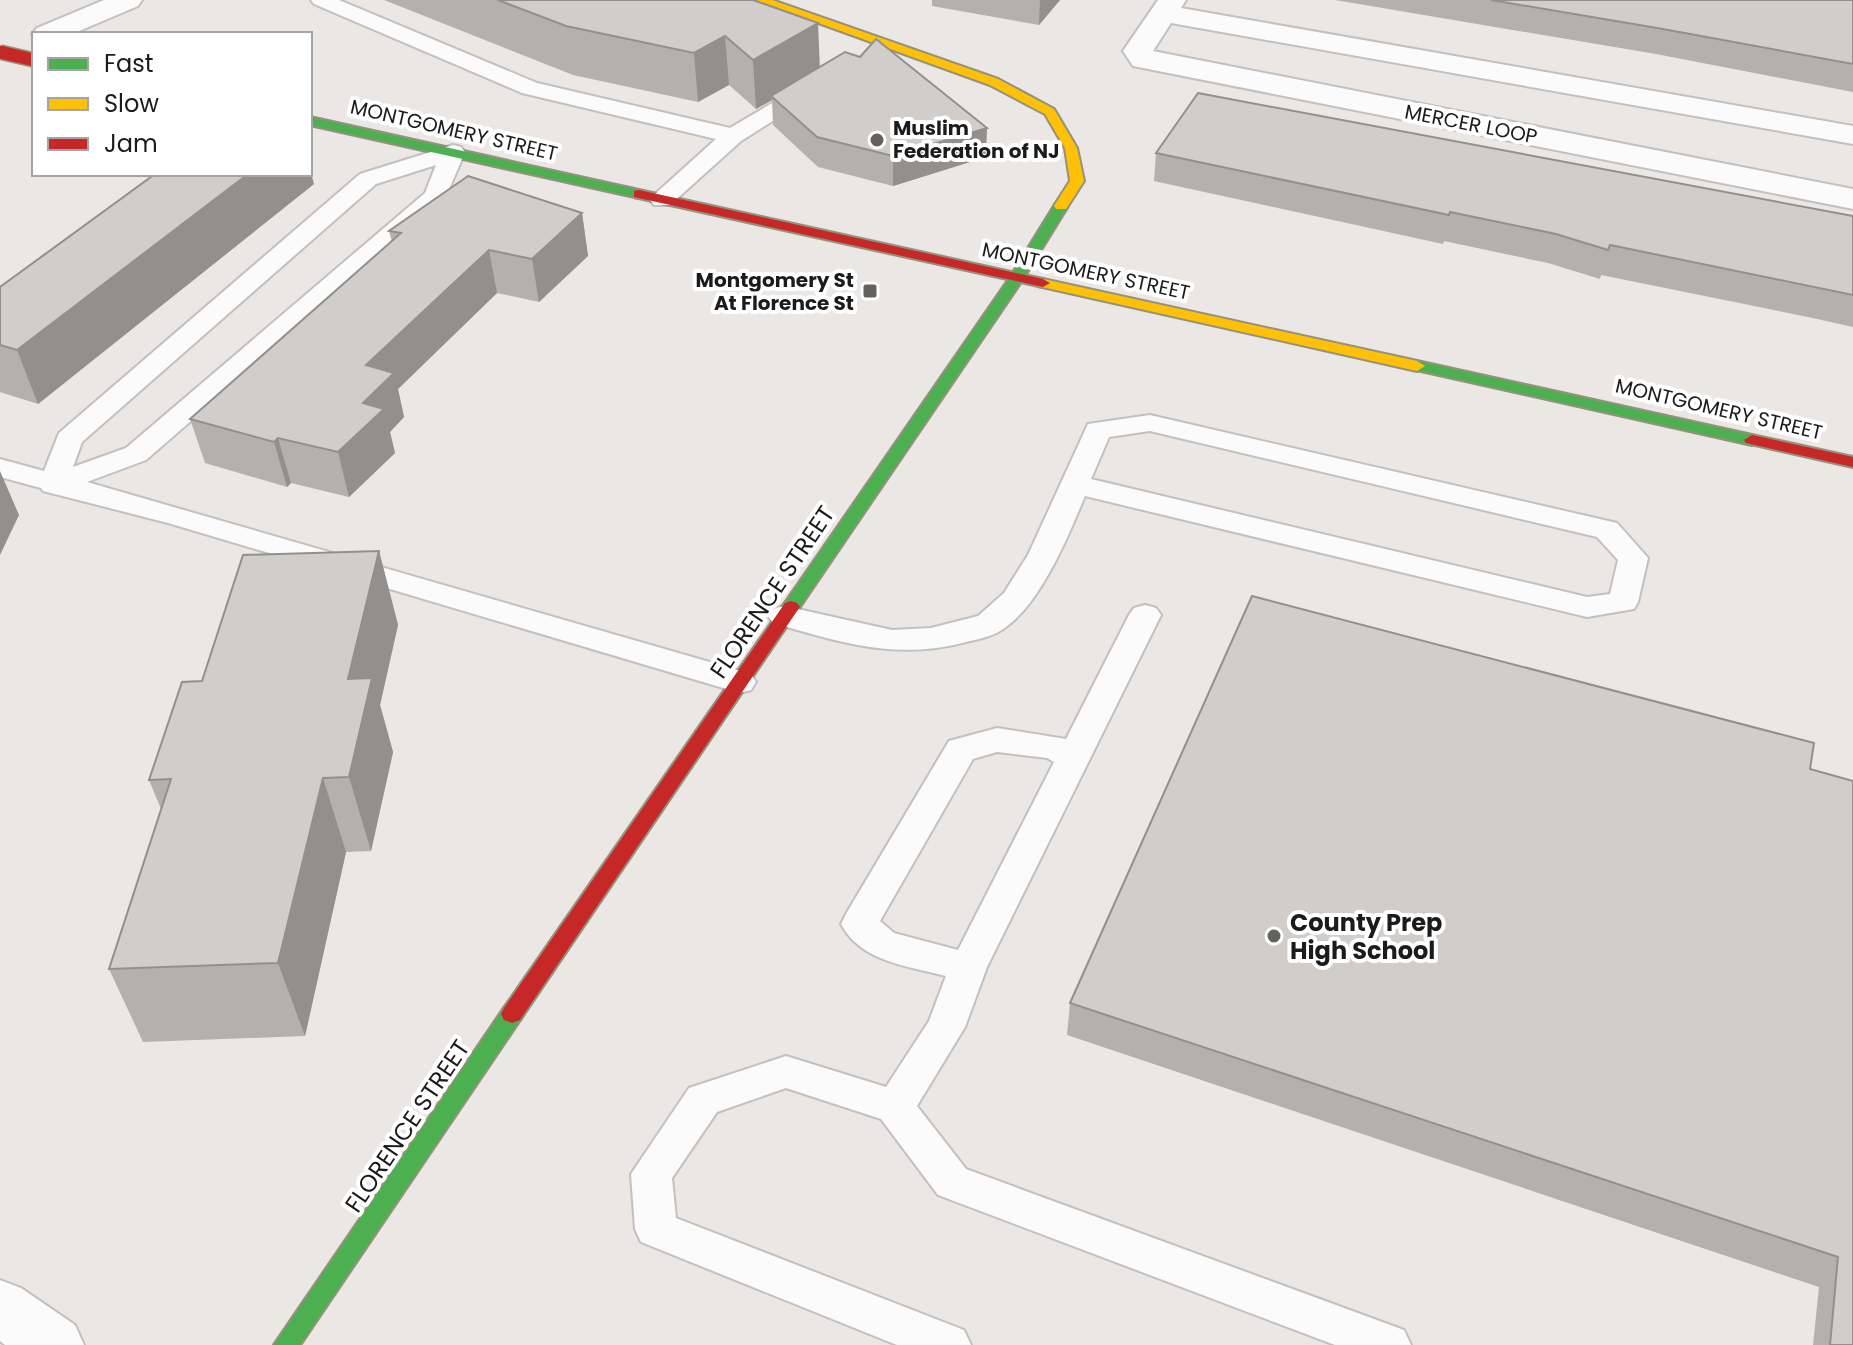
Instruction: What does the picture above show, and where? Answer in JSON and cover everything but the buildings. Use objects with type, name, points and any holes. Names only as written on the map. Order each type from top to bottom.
[{"type":"street","points":[[52,32],[128,0]]},
{"type":"street","name":"FLORENCE STREET","points":[[286,1345],[1016,279],[1077,181],[1071,148],[1050,112],[994,82],[878,50],[761,0]]},
{"type":"street","name":"MERCER LOOP","points":[[1853,135],[1167,6],[1138,51],[1143,60],[1853,199]]},
{"type":"street","points":[[0,53],[32,41]]},
{"type":"street","points":[[0,53],[32,60]]},
{"type":"street","name":"MONTGOMERY STREET","points":[[312,121],[1853,462]]},
{"type":"street","points":[[0,1307],[54,1345]]},
{"type":"lane","points":[[321,0],[530,88],[733,136]]},
{"type":"lane","points":[[662,200],[733,136],[828,80]]},
{"type":"lane","points":[[53,485],[136,454],[436,196],[453,152]]},
{"type":"lane","points":[[53,485],[69,439],[368,179],[453,152]]},
{"type":"lane","points":[[784,616],[893,642],[931,642],[996,620],[1031,579],[1073,484],[1098,430],[1150,423],[1607,530],[1633,558],[1623,602],[1587,607],[1073,484]]},
{"type":"lane","points":[[0,468],[53,485],[178,516],[740,682]]},
{"type":"lane","points":[[895,1107],[946,1027],[968,967],[1145,615]]},
{"type":"lane","points":[[968,967],[883,945],[859,924],[961,750],[997,740],[1054,747],[1074,758]]},
{"type":"lane","points":[[949,1345],[656,1229],[651,1174],[703,1100],[786,1072],[895,1107],[952,1182],[1389,1345]]},
{"type":"traffic: fast","points":[[312,121],[639,194]]},
{"type":"traffic: fast","points":[[791,607],[1016,279],[1061,206]]},
{"type":"traffic: fast","points":[[1417,366],[1752,440]]},
{"type":"traffic: fast","points":[[286,1345],[512,1014]]},
{"type":"traffic: slow","points":[[761,0],[994,82],[1050,112],[1071,148],[1077,181],[1061,206]]},
{"type":"traffic: slow","points":[[1043,283],[1417,366]]},
{"type":"traffic: jam","points":[[0,52],[32,60]]},
{"type":"traffic: jam","points":[[639,194],[1043,283]]},
{"type":"traffic: jam","points":[[1752,440],[1853,462]]},
{"type":"traffic: jam","points":[[512,1014],[791,607]]},
{"type":"place","name":"Muslim Federation of NJ","points":[[877,140]]},
{"type":"place","name":"Montgomery St At Florence St","points":[[870,291]]},
{"type":"place","name":"County Prep High School","points":[[1274,936]]}]
